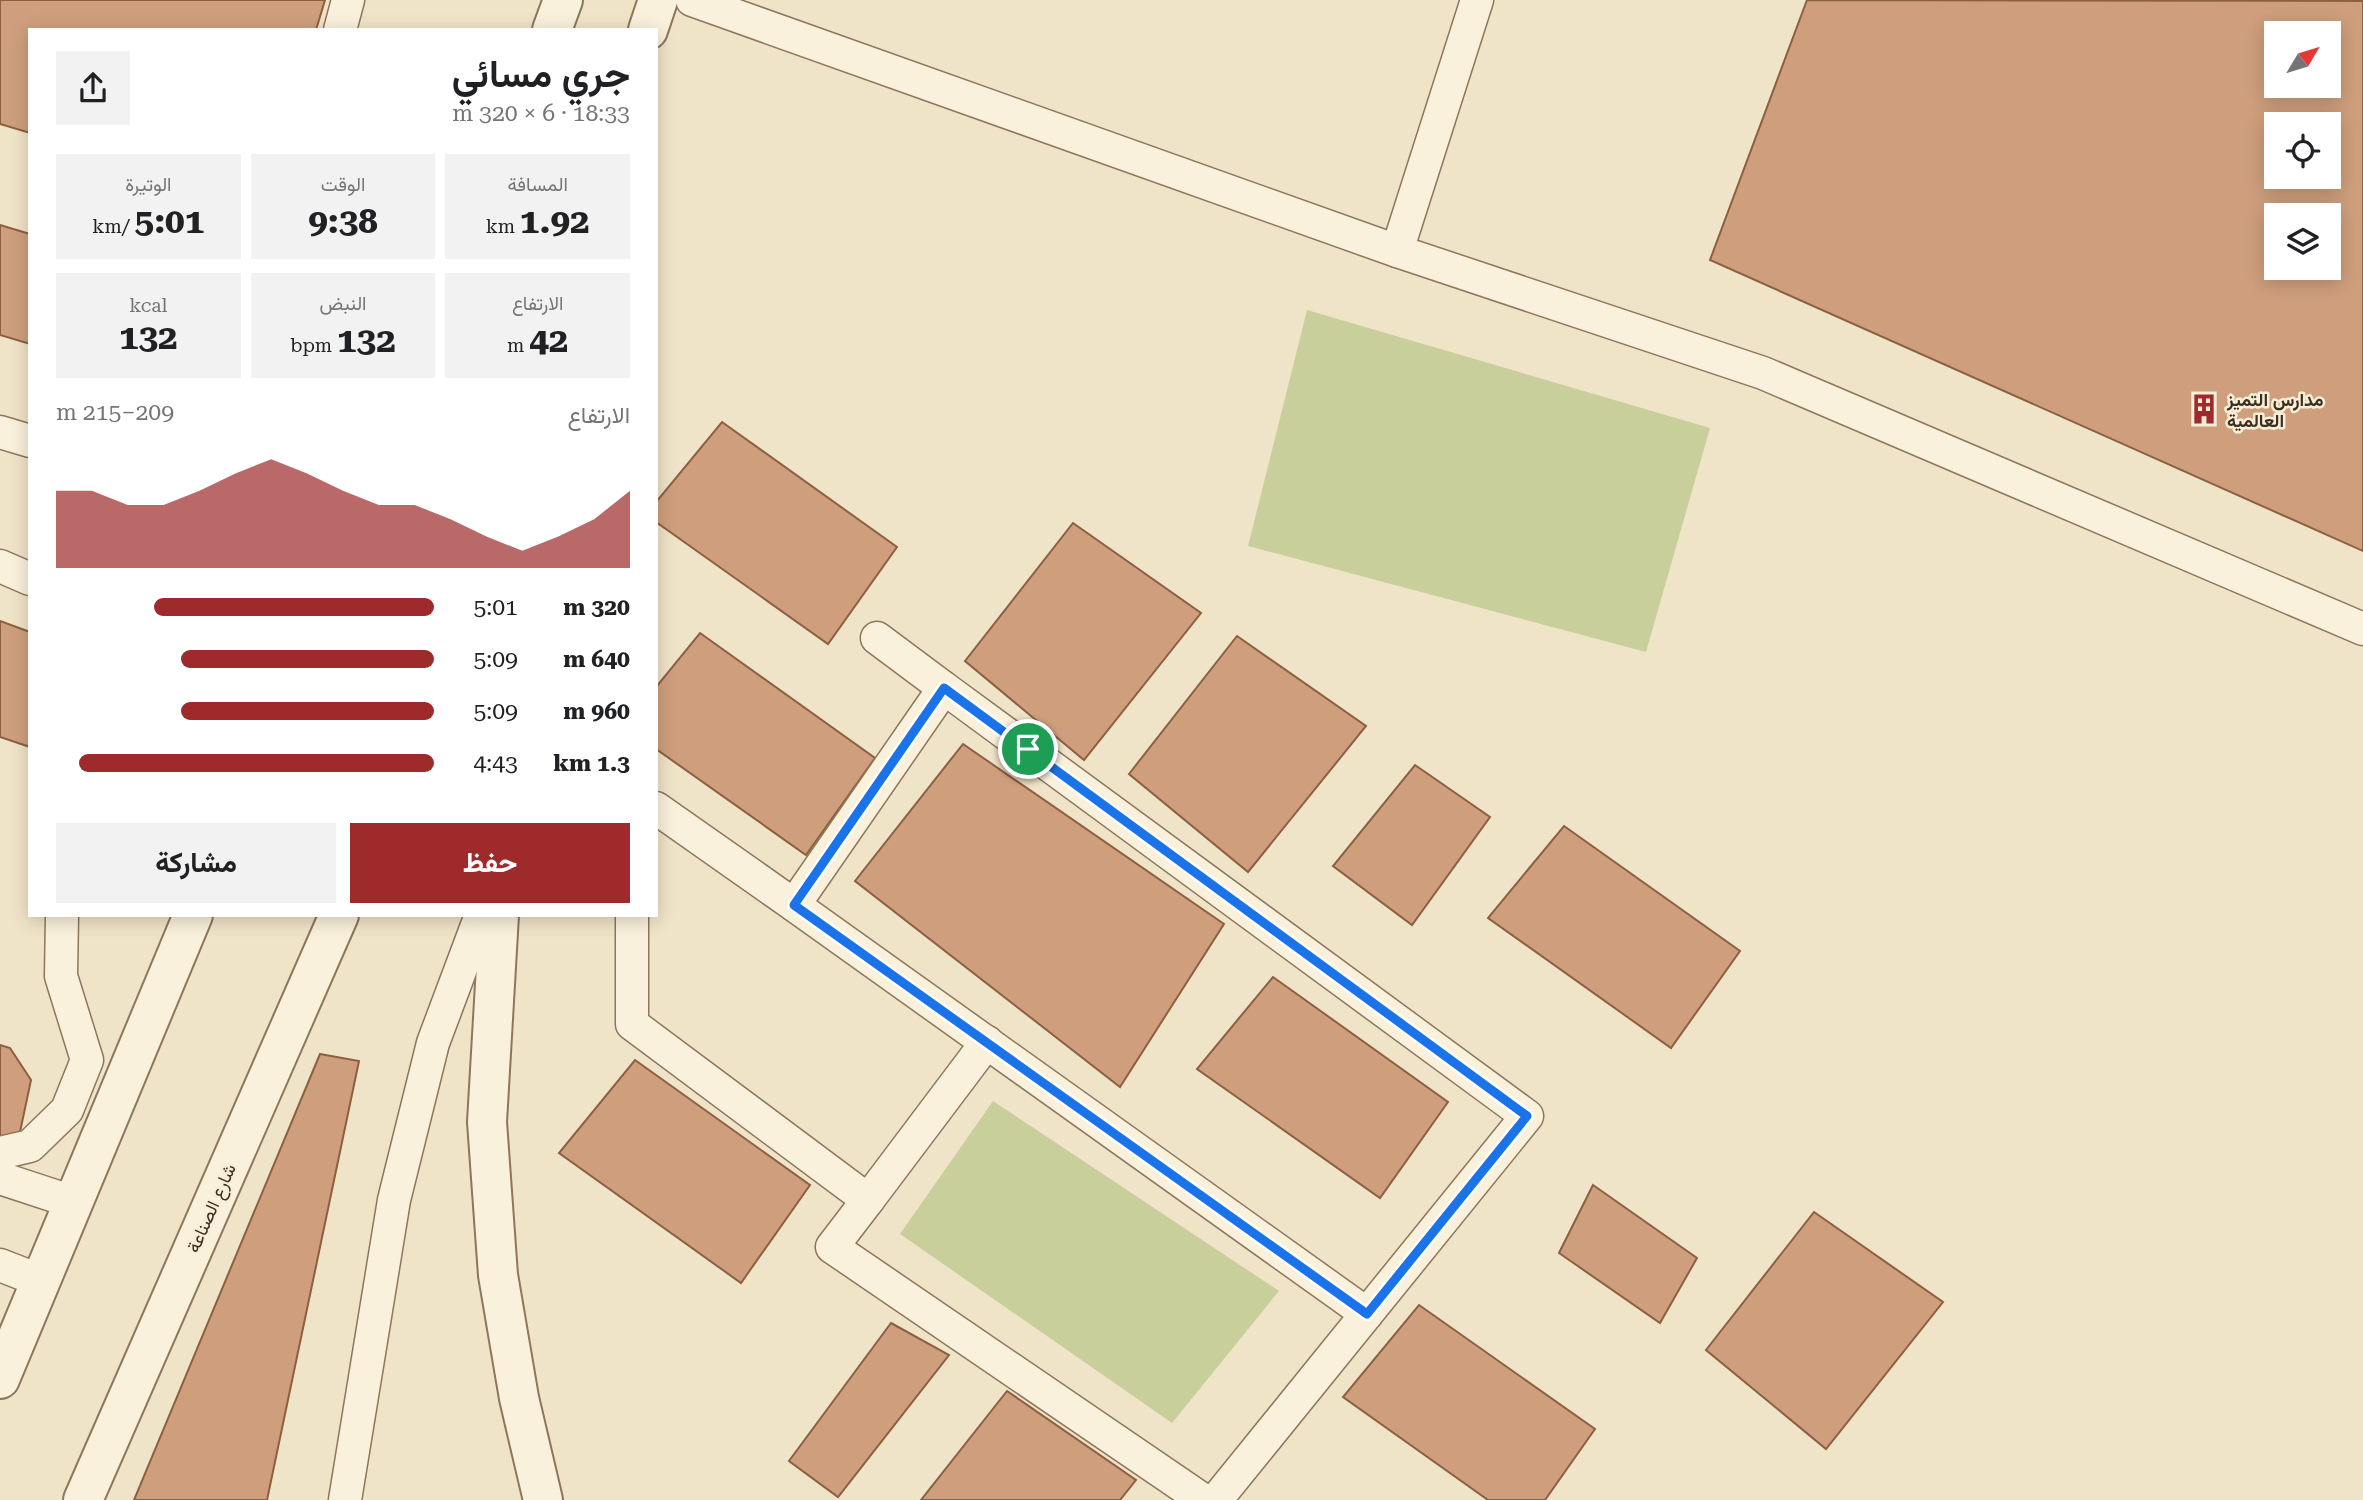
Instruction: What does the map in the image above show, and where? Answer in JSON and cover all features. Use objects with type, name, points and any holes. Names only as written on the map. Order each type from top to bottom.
[{"type":"street","points":[[341,28],[348,0]]},
{"type":"street","points":[[553,28],[563,0]]},
{"type":"street","points":[[649,28],[658,0]]},
{"type":"street","points":[[692,0],[1397,251],[1763,373],[2363,629]]},
{"type":"street","points":[[1397,251],[1477,0]]},
{"type":"street","points":[[0,432],[28,441]]},
{"type":"street","points":[[0,566],[28,578]]},
{"type":"street","points":[[877,638],[1527,1116],[1216,1500]]},
{"type":"street","points":[[794,905],[944,688]]},
{"type":"street","points":[[658,809],[1367,1314]]},
{"type":"street","points":[[0,1153],[30,1146],[67,1110],[87,1060],[61,976],[62,917]]},
{"type":"street","points":[[0,1379],[191,917]]},
{"type":"street","name":"شارع الصناعة","points":[[83,1500],[338,917]]},
{"type":"street","points":[[345,1500],[394,1200],[433,1042],[480,917]]},
{"type":"street","points":[[499,917],[487,1122],[497,1261],[519,1398],[543,1500]]},
{"type":"street","points":[[632,917],[632,1024],[868,1200]]},
{"type":"street","points":[[987,1042],[832,1247],[1203,1500]]},
{"type":"street","points":[[87,1060],[126,1075]]},
{"type":"street","points":[[0,1178],[73,1202]]},
{"type":"street","points":[[0,1265],[41,1281]]},
{"type":"green space","points":[[1307,310],[1710,428],[1646,652],[1248,546]]},
{"type":"green space","points":[[993,1101],[1279,1291],[1172,1423],[900,1234]]},
{"type":"building","points":[[0,0],[325,0],[317,28],[28,28],[28,132],[0,124]]},
{"type":"building","name":"مدارس التميز العالمية","points":[[1807,0],[2363,1],[2363,551],[1710,260]]},
{"type":"building","points":[[0,225],[28,233],[28,343],[0,335]]},
{"type":"building","points":[[722,422],[897,547],[828,644],[658,523],[658,500]]},
{"type":"building","points":[[1073,523],[1201,613],[1084,760],[965,661]]},
{"type":"building","points":[[0,621],[28,631],[28,746],[0,737]]},
{"type":"building","points":[[700,633],[875,758],[806,855],[658,750],[658,685]]},
{"type":"building","points":[[1237,636],[1366,726],[1248,872],[1129,774]]},
{"type":"building","points":[[963,744],[1224,924],[1120,1087],[855,881]]},
{"type":"building","points":[[1415,765],[1490,817],[1412,925],[1333,866]]},
{"type":"building","points":[[1564,826],[1740,951],[1671,1048],[1488,918]]},
{"type":"building","points":[[1273,977],[1448,1102],[1380,1198],[1197,1069]]},
{"type":"building","points":[[0,1045],[10,1048],[31,1080],[20,1132],[0,1142]]},
{"type":"building","points":[[320,1054],[359,1061],[267,1500],[134,1500]]},
{"type":"building","points":[[635,1060],[810,1185],[741,1283],[559,1153]]},
{"type":"building","points":[[1593,1185],[1697,1258],[1660,1323],[1559,1253]]},
{"type":"building","points":[[1814,1212],[1943,1302],[1826,1449],[1706,1350]]},
{"type":"building","points":[[1419,1305],[1595,1429],[1545,1500],[1488,1500],[1343,1397]]},
{"type":"building","points":[[891,1323],[949,1355],[838,1497],[789,1461]]},
{"type":"building","points":[[1007,1391],[1136,1480],[1120,1500],[921,1500]]},
{"type":"place","name":"مدارس التميز العالمية","points":[[2204,409]]},
{"type":"route","points":[[944,688],[1028,749],[1527,1116],[1367,1314],[794,905],[944,688]]}]
